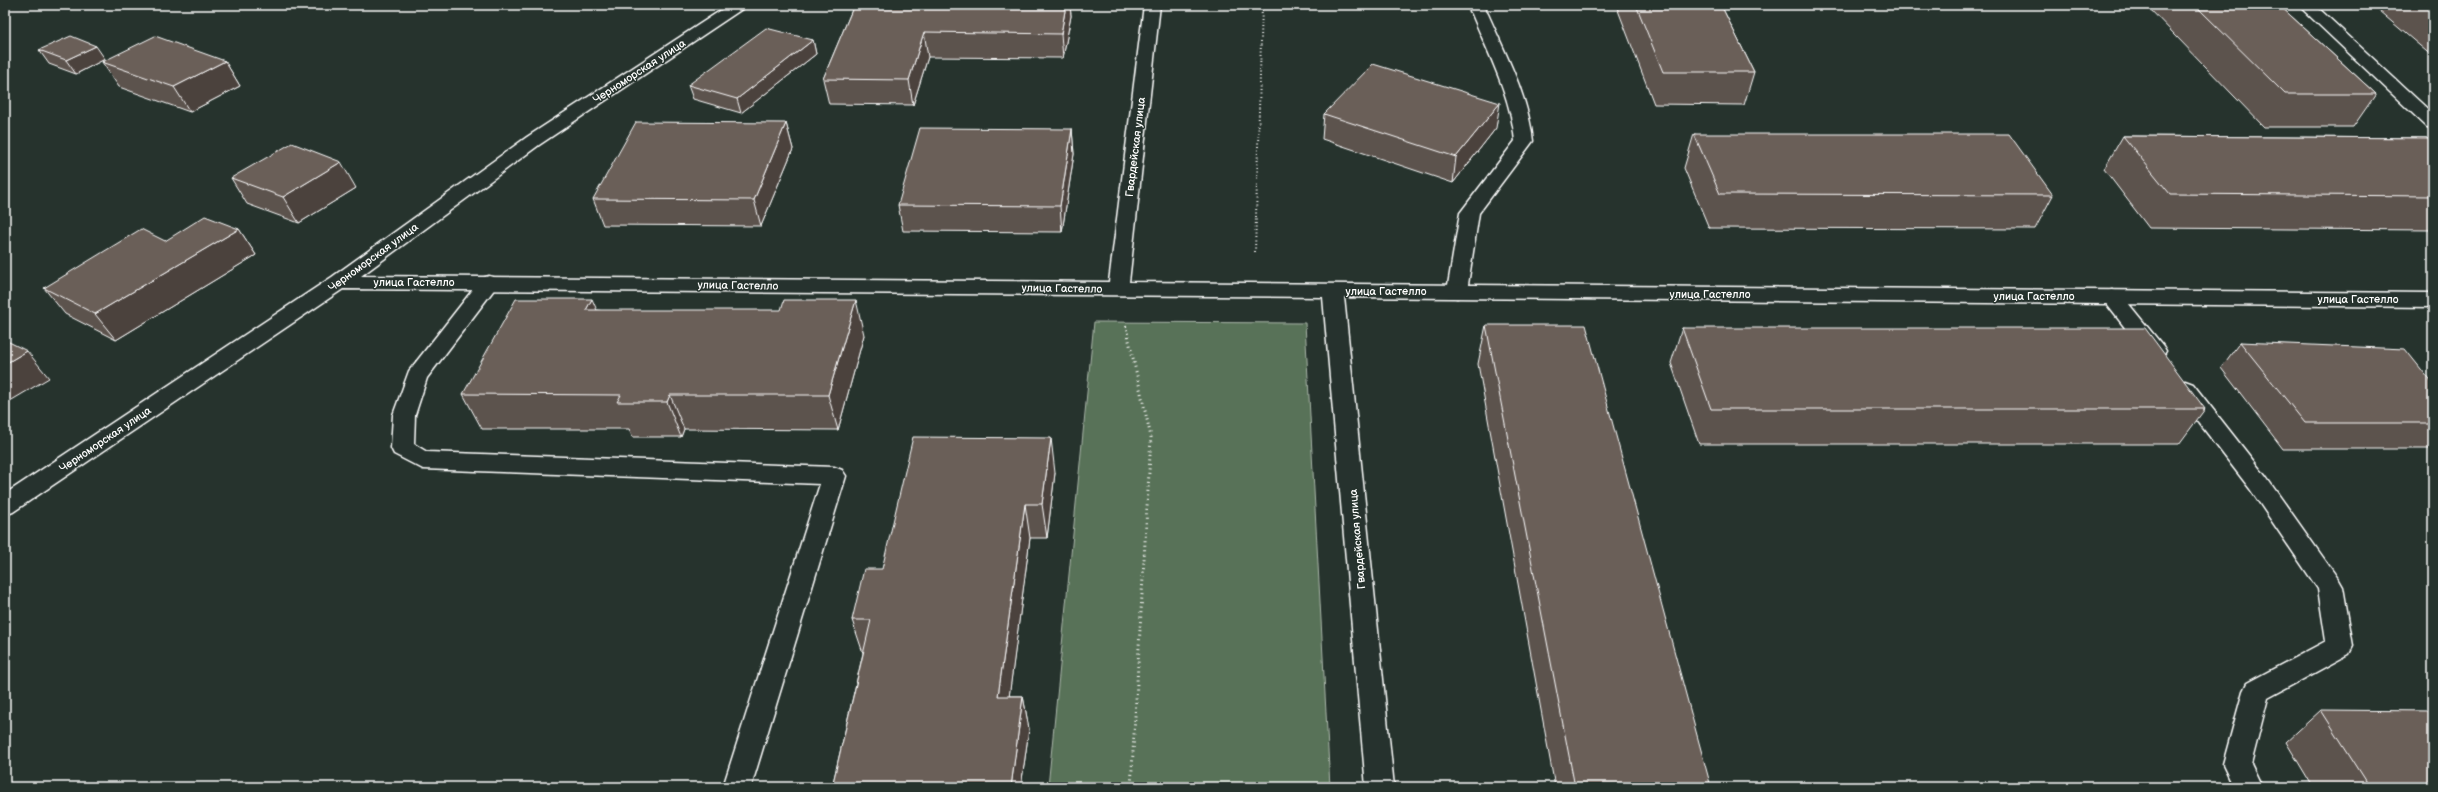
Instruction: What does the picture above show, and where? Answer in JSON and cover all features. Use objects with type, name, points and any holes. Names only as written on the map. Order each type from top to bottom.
[{"type":"street","name":"Черноморская улица","points":[[5,506],[339,282],[533,141],[740,5]]},
{"type":"street","name":"Гвардейская улица","points":[[1118,289],[1152,5]]},
{"type":"street","points":[[1457,291],[1470,213],[1524,141],[1522,119],[1514,93],[1480,14],[1474,5]]},
{"type":"street","points":[[2306,5],[2433,123]]},
{"type":"street","name":"улица Гастелло","points":[[339,282],[2433,300]]},
{"type":"street","points":[[489,283],[417,376],[404,415],[402,448],[423,460],[834,476],[737,787]]},
{"type":"street","name":"Гвардейская улица","points":[[1333,290],[1380,787]]},
{"type":"street","points":[[2112,297],[2258,483],[2330,588],[2340,646],[2256,691],[2237,764],[2248,787]]},
{"type":"path","points":[[1255,254],[1262,5]]},
{"type":"path","points":[[1118,289],[1151,437],[1131,787]]},
{"type":"green space","points":[[1094,322],[1305,323],[1330,787],[1048,787]]},
{"type":"building","points":[[854,5],[1066,5],[1061,34],[924,32],[909,80],[823,79]]},
{"type":"building","points":[[1636,5],[1721,5],[1754,72],[1663,72]]},
{"type":"building","points":[[2195,5],[2279,5],[2376,94],[2285,94]]},
{"type":"building","points":[[766,28],[813,40],[737,99],[688,85]]},
{"type":"building","points":[[71,36],[96,46],[66,60],[39,50]]},
{"type":"building","points":[[155,36],[225,61],[174,87],[102,62]]},
{"type":"building","points":[[1373,64],[1500,103],[1456,157],[1324,114]]},
{"type":"building","points":[[636,122],[786,123],[754,200],[593,199]]},
{"type":"building","points":[[920,128],[1072,129],[1060,206],[898,205]]},
{"type":"building","points":[[1694,134],[2009,134],[2053,195],[1720,194]]},
{"type":"building","points":[[2123,136],[2433,138],[2433,196],[2170,194]]},
{"type":"building","points":[[292,143],[341,162],[283,197],[231,178]]},
{"type":"building","points":[[205,216],[239,229],[95,314],[44,288],[141,229],[165,241]]},
{"type":"building","points":[[516,299],[592,299],[586,310],[781,310],[784,300],[856,300],[828,395],[670,395],[667,402],[617,402],[621,395],[463,394]]},
{"type":"building","points":[[1486,325],[1586,325],[1711,787],[1575,787]]},
{"type":"building","points":[[1682,328],[2145,328],[2205,409],[1711,409]]},
{"type":"building","points":[[5,340],[27,351],[5,364]]},
{"type":"building","points":[[2240,342],[2405,349],[2433,384],[2433,423],[2305,423]]},
{"type":"building","points":[[913,437],[1051,438],[1042,504],[1025,504],[998,696],[1023,696],[1011,787],[832,787],[871,620],[852,620],[864,569],[882,569]]},
{"type":"building","points":[[2321,710],[2433,711],[2433,787],[2370,787]]}]
